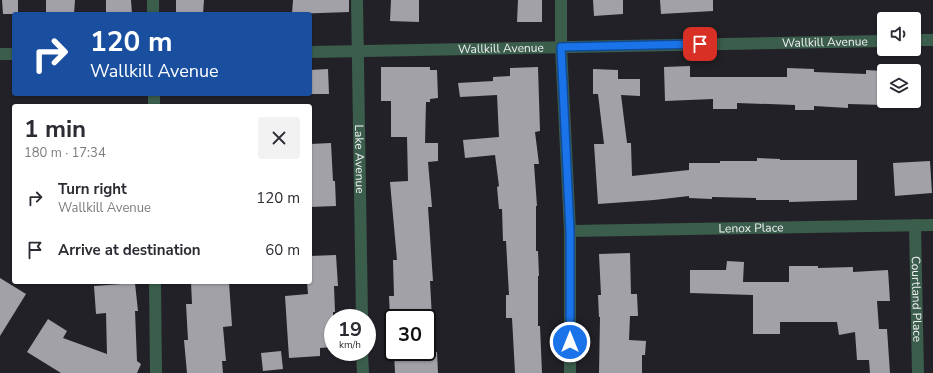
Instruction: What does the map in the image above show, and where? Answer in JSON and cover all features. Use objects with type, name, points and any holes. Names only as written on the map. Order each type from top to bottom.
[{"type":"street","points":[[153,0],[153,12]]},
{"type":"street","name":"Lake Avenue","points":[[357,0],[362,309]]},
{"type":"street","points":[[561,0],[561,47],[570,231],[570,373]]},
{"type":"street","points":[[921,40],[933,40]]},
{"type":"street","name":"Wallkill Avenue","points":[[312,52],[877,41]]},
{"type":"street","points":[[0,54],[12,54]]},
{"type":"street","name":"Courtland Place","points":[[915,225],[918,373]]},
{"type":"street","name":"Lenox Place","points":[[570,231],[933,225]]},
{"type":"street","points":[[155,284],[156,373]]},
{"type":"street","points":[[362,361],[363,373]]},
{"type":"building","points":[[2,0],[18,0],[18,12],[3,14]]},
{"type":"building","points":[[46,0],[75,0],[74,12],[46,12]]},
{"type":"building","points":[[106,0],[131,0],[132,12],[106,12]]},
{"type":"building","points":[[176,0],[204,0],[203,12],[176,12]]},
{"type":"building","points":[[293,0],[349,0],[349,12],[312,13],[312,12],[292,12]]},
{"type":"building","points":[[391,0],[419,0],[419,22],[390,21]]},
{"type":"building","points":[[518,0],[542,0],[542,22],[517,22]]},
{"type":"building","points":[[593,0],[623,0],[623,14],[594,16]]},
{"type":"building","points":[[660,0],[713,0],[713,11],[661,14]]},
{"type":"building","points":[[690,66],[690,77],[787,77],[787,68],[814,69],[814,72],[866,74],[866,70],[877,71],[877,105],[848,104],[848,108],[814,106],[814,110],[795,110],[795,105],[737,103],[737,109],[713,109],[713,99],[665,101],[664,67]]},
{"type":"building","points":[[381,67],[430,67],[430,70],[437,70],[438,98],[430,99],[430,102],[426,102],[425,143],[438,143],[438,161],[428,162],[432,207],[428,207],[433,281],[430,281],[432,309],[390,309],[389,296],[394,296],[393,260],[397,260],[390,182],[408,181],[407,137],[391,137],[391,101],[381,101]]},
{"type":"building","points":[[538,67],[540,131],[535,132],[539,164],[534,164],[537,206],[536,251],[538,251],[539,276],[538,326],[540,326],[542,373],[515,373],[512,318],[506,318],[506,295],[509,295],[506,241],[503,241],[502,209],[499,209],[497,187],[499,186],[495,155],[465,158],[463,140],[499,137],[497,95],[460,97],[458,83],[493,81],[493,77],[510,76],[510,68]]},
{"type":"building","points":[[328,69],[329,94],[312,94],[312,70]]},
{"type":"building","points":[[593,69],[618,70],[618,79],[640,79],[640,96],[621,95],[627,143],[631,143],[632,176],[689,170],[689,163],[757,161],[757,158],[780,160],[857,160],[857,200],[789,202],[789,200],[756,200],[756,198],[712,197],[712,199],[689,198],[689,196],[598,204],[594,144],[604,144],[598,94],[593,94]]},
{"type":"building","points":[[331,143],[336,206],[312,207],[312,144]]},
{"type":"building","points":[[930,161],[932,193],[895,196],[893,163]]},
{"type":"building","points":[[630,253],[631,294],[637,294],[638,316],[630,316],[629,340],[646,341],[645,355],[642,355],[642,373],[599,373],[600,317],[598,295],[601,295],[599,254]]},
{"type":"building","points":[[336,255],[338,286],[334,286],[335,309],[324,309],[324,348],[320,348],[320,356],[289,358],[285,296],[308,294],[307,284],[312,284],[312,256]]},
{"type":"building","points":[[727,261],[744,262],[743,282],[789,282],[789,266],[818,266],[818,268],[853,267],[853,272],[888,270],[890,301],[877,301],[879,329],[887,329],[890,373],[870,373],[869,360],[857,360],[855,332],[839,335],[837,322],[780,322],[780,334],[753,334],[753,295],[690,293],[690,270],[726,270]]},
{"type":"building","points":[[0,278],[26,294],[0,336]]},
{"type":"building","points":[[135,284],[138,311],[135,311],[137,361],[141,364],[137,373],[61,373],[27,352],[48,319],[67,331],[63,338],[107,354],[106,313],[96,314],[94,286]]},
{"type":"building","points":[[191,284],[229,284],[232,326],[223,327],[226,361],[222,361],[223,373],[187,373],[184,340],[188,340],[186,304],[192,304]]},
{"type":"building","points":[[281,351],[283,369],[263,371],[261,353]]},
{"type":"building","points":[[437,352],[438,373],[395,373],[394,361],[436,361]]},
{"type":"route","points":[[570,342],[570,231],[561,47],[700,44]]}]
